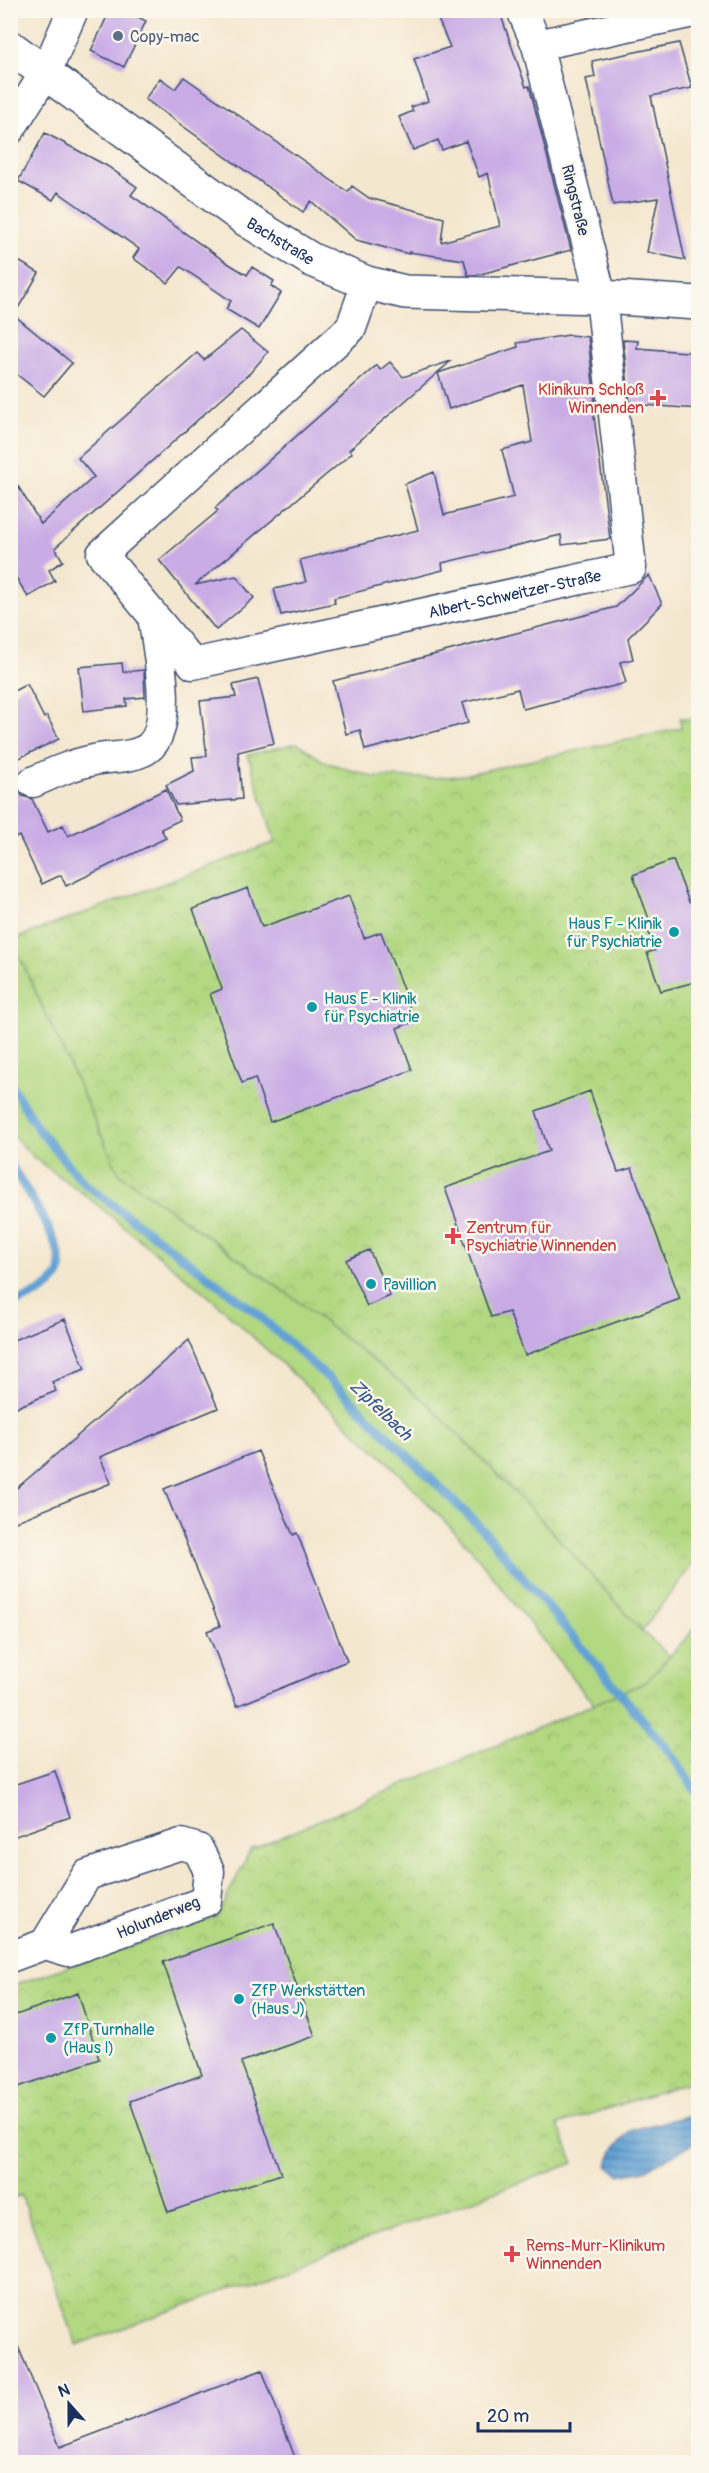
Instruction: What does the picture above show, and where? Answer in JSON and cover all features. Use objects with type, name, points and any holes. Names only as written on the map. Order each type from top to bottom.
[{"type":"street","points":[[10,129],[46,72],[73,10]]},
{"type":"street","name":"Ringstraße","points":[[522,10],[537,45],[601,297]]},
{"type":"street","points":[[537,45],[699,11]]},
{"type":"street","name":"Bachstraße","points":[[10,47],[245,219],[312,260],[367,283],[405,292],[601,297]]},
{"type":"street","name":"Albert-Schweitzer-Straße","points":[[367,283],[351,328],[102,554],[193,664],[631,568],[601,297]]},
{"type":"street","points":[[601,297],[699,303]]},
{"type":"street","points":[[33,782],[95,759],[124,757],[146,751],[159,735],[163,716],[153,616]]},
{"type":"street","name":"Holunderweg","points":[[10,1956],[45,1944],[68,1951],[206,1900],[209,1871],[198,1849],[181,1844],[87,1875],[45,1944]]},
{"type":"green space","name":"Zentrum für Psychiatrie Winnenden","points":[[680,718],[698,720],[698,1557],[642,1631],[537,1515],[428,1404],[295,1299],[119,1173],[12,940],[275,842],[248,755],[297,743],[325,762],[373,777],[459,776],[681,728]]},
{"type":"green space","points":[[10,936],[119,1173],[295,1299],[428,1404],[537,1515],[642,1631],[698,1683],[633,1743],[585,1694],[472,1550],[392,1466],[212,1299],[89,1198],[33,1157],[11,1133]]},
{"type":"green space","points":[[698,1625],[698,2079],[558,2125],[574,2163],[77,2345],[21,2195],[11,2199],[10,1986],[217,1917],[251,1849],[646,1682]]},
{"type":"water","points":[[698,2113],[698,2141],[645,2170],[619,2175],[607,2165],[614,2149],[632,2130]]},
{"type":"building","name":"Copy-mac","points":[[110,10],[124,10],[146,21],[124,67],[91,51]]},
{"type":"building","points":[[434,10],[499,10],[526,87],[529,86],[530,89],[571,250],[477,275],[468,275],[464,260],[409,252],[409,254],[356,240],[311,201],[303,212],[145,99],[160,78],[175,89],[184,77],[348,192],[352,186],[369,198],[444,218],[441,242],[500,226],[488,173],[479,177],[466,141],[442,150],[438,140],[413,150],[399,117],[413,111],[411,107],[428,101],[414,59],[450,47]]},
{"type":"building","points":[[679,43],[692,88],[651,96],[685,260],[647,252],[658,198],[613,205],[586,79],[595,77],[592,61]]},
{"type":"building","points":[[45,133],[107,166],[137,187],[131,195],[226,262],[247,275],[252,267],[274,281],[271,286],[281,293],[259,329],[226,309],[231,301],[181,267],[168,283],[133,258],[139,249],[58,192],[53,200],[18,181]]},
{"type":"building","points":[[10,256],[39,273],[14,315],[72,363],[44,396],[10,369]]},
{"type":"building","points":[[241,330],[268,352],[251,372],[55,548],[63,561],[49,570],[55,581],[28,597],[10,568],[10,473],[41,524],[94,477],[78,458],[197,353],[204,360]]},
{"type":"building","points":[[569,335],[588,337],[595,401],[592,401],[610,539],[562,545],[561,535],[442,563],[443,570],[334,598],[335,603],[281,615],[274,589],[306,582],[300,560],[418,530],[405,484],[434,472],[444,515],[514,497],[502,450],[532,442],[523,385],[449,409],[438,373],[518,347],[517,343]]},
{"type":"building","points":[[623,340],[638,341],[637,348],[699,353],[699,409],[630,404]]},
{"type":"building","points":[[451,361],[349,450],[352,453],[195,585],[236,576],[254,598],[216,630],[159,560],[218,511],[215,508],[377,365],[380,370],[390,362],[403,377]]},
{"type":"building","points":[[649,575],[662,604],[628,638],[633,659],[620,662],[626,683],[523,709],[518,689],[462,703],[468,723],[365,750],[360,730],[346,734],[333,681],[616,607]]},
{"type":"building","points":[[122,663],[123,672],[144,670],[145,697],[126,699],[127,706],[84,711],[79,667]]},
{"type":"building","points":[[258,679],[274,743],[238,752],[242,799],[176,805],[166,785],[194,771],[192,757],[207,756],[200,701],[236,697],[233,685]]},
{"type":"building","points":[[27,684],[44,718],[47,716],[59,739],[13,761],[19,772],[16,781],[22,796],[32,799],[48,832],[63,825],[68,836],[166,789],[180,820],[161,829],[166,838],[66,886],[61,875],[42,884],[19,836],[10,840],[10,693]]},
{"type":"building","name":"Haus F - Klinik für Psychiatrie","points":[[673,860],[689,902],[699,899],[699,981],[661,991],[647,953],[656,950],[645,924],[650,922],[633,875]]},
{"type":"building","name":"Haus E - Klinik für Psychiatrie","points":[[248,888],[262,927],[349,896],[364,938],[381,932],[415,1021],[397,1028],[412,1070],[270,1122],[255,1078],[242,1083],[210,994],[222,989],[193,909]]},
{"type":"building","points":[[590,1091],[618,1172],[632,1168],[680,1299],[525,1355],[509,1312],[491,1317],[445,1188],[549,1151],[536,1111]]},
{"type":"building","name":"Pavillion","points":[[369,1250],[390,1296],[367,1306],[346,1260]]},
{"type":"building","points":[[65,1319],[85,1369],[52,1382],[56,1391],[10,1410],[11,1341]]},
{"type":"building","points":[[189,1340],[218,1408],[100,1457],[111,1483],[10,1524],[10,1494]]},
{"type":"building","points":[[258,1451],[293,1535],[297,1533],[347,1661],[237,1706],[207,1631],[220,1626],[164,1489]]},
{"type":"building","points":[[55,1771],[70,1817],[10,1838],[10,1786]]},
{"type":"building","points":[[274,1923],[315,2036],[241,2062],[281,2174],[168,2212],[130,2101],[202,2075],[163,1962]]},
{"type":"building","name":"ZfP Turnhalle (Haus I)","points":[[78,1993],[99,2059],[10,2090],[10,2017]]},
{"type":"building","points":[[10,2327],[60,2447],[262,2370],[297,2463],[10,2463]]},
{"type":"waterway","name":"Zipfelbach","points":[[10,1083],[38,1129],[84,1183],[254,1311],[338,1387],[483,1530],[668,1750],[698,1794]]},
{"type":"waterway","points":[[10,1163],[52,1236],[60,1265],[58,1276],[49,1286],[37,1294],[10,1305]]},
{"type":"place","name":"Copy-mac","points":[[118,36]]},
{"type":"place","name":"Klinikum Schloß Winnenden","points":[[658,398]]},
{"type":"place","name":"Haus F - Klinik für Psychiatrie","points":[[674,932]]},
{"type":"place","name":"Haus E - Klinik für Psychiatrie","points":[[312,1007]]},
{"type":"place","name":"Zentrum für Psychiatrie Winnenden","points":[[453,1236]]},
{"type":"place","name":"Pavillion","points":[[371,1284]]},
{"type":"place","name":"ZfP Werkstätten (Haus J)","points":[[239,1999]]},
{"type":"place","name":"ZfP Turnhalle (Haus I)","points":[[51,2038]]},
{"type":"place","name":"Rems-Murr-Klinikum Winnenden","points":[[512,2254]]}]
